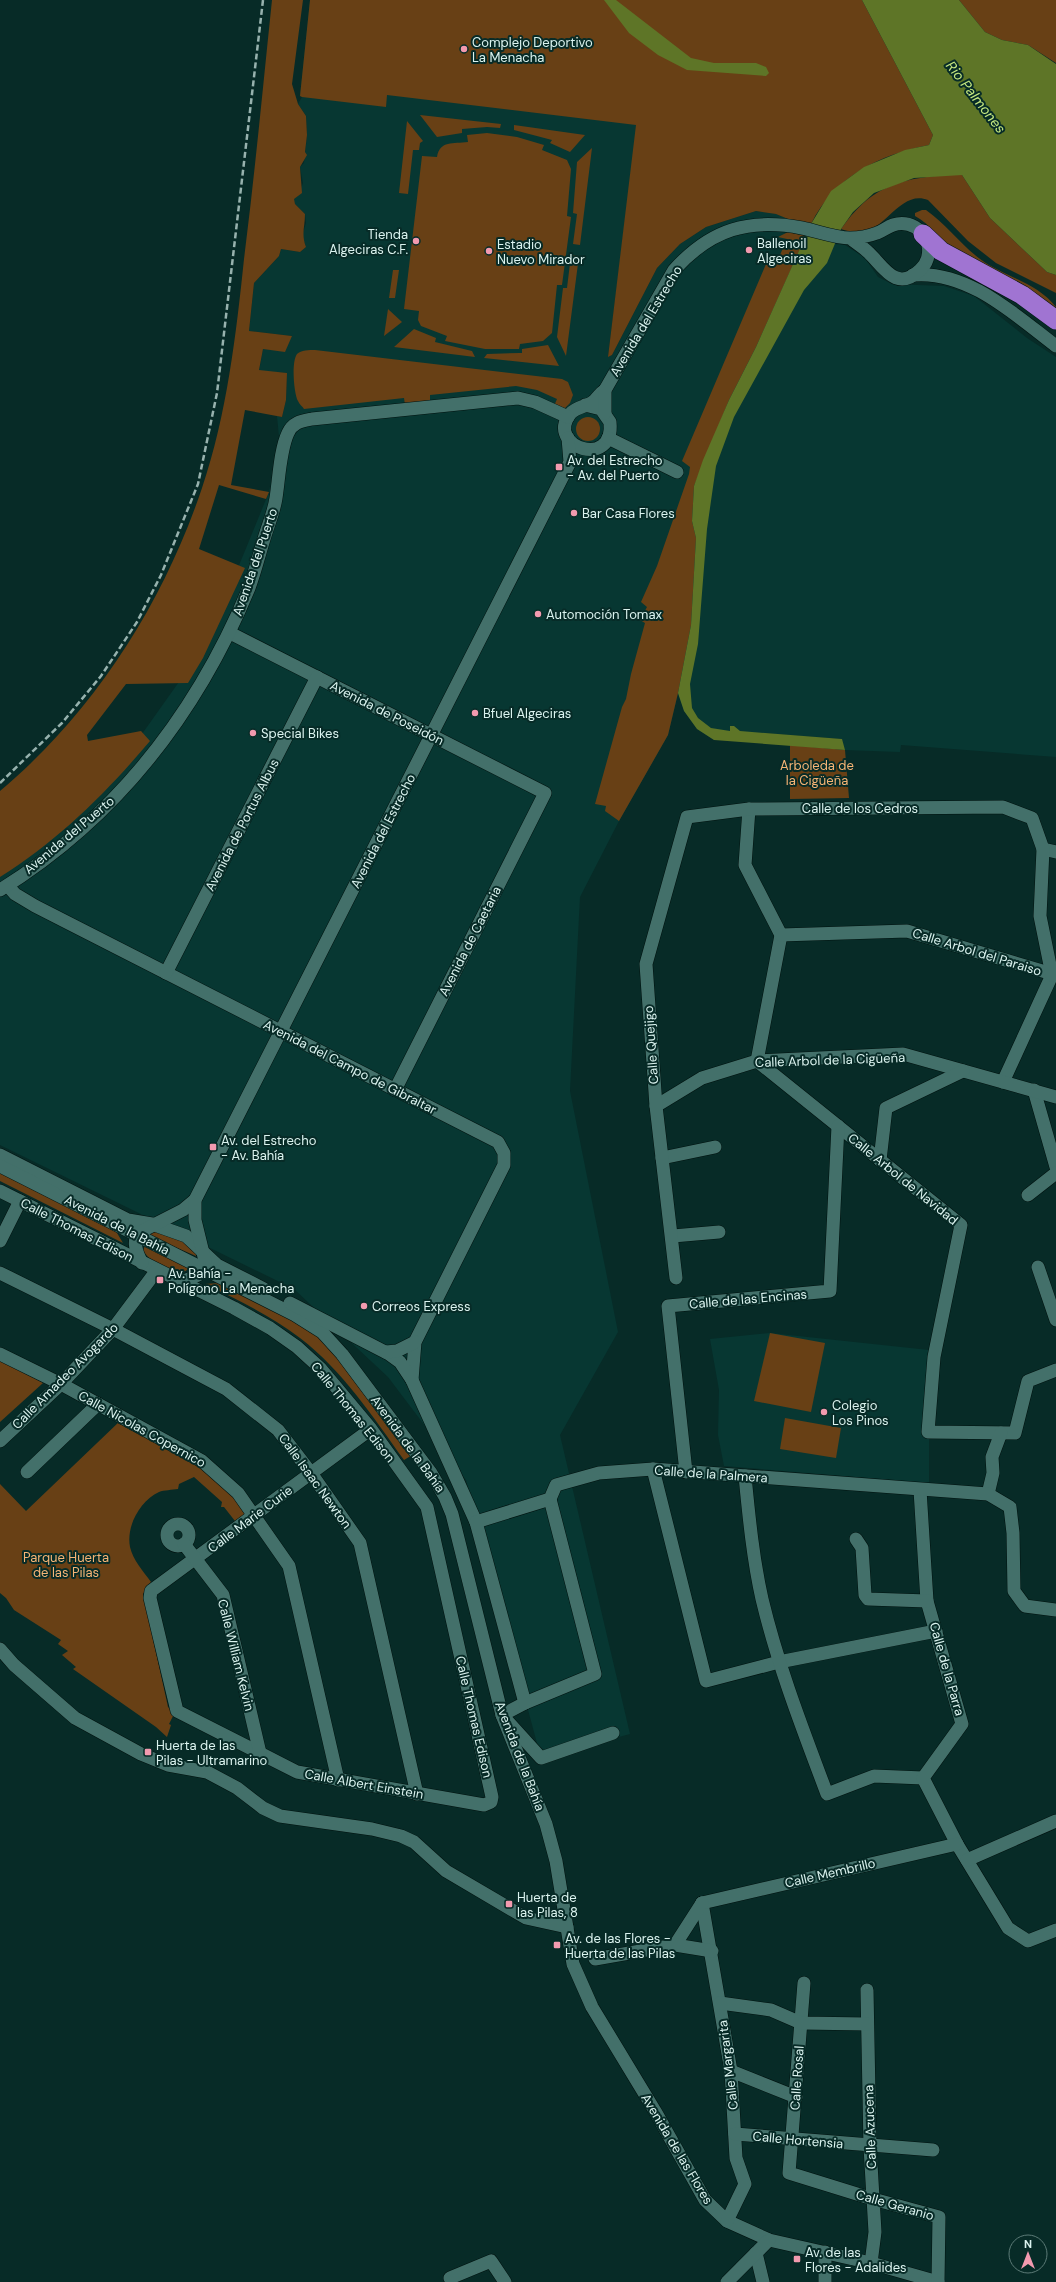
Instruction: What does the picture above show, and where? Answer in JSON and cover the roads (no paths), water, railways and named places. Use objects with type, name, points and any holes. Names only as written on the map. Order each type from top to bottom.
[{"type":"highway","points":[[926,239],[941,251],[1022,295],[1056,320]]},
{"type":"street","name":"Avenida del Estrecho","points":[[605,390],[674,270],[689,254],[706,241],[725,232],[746,226],[767,224],[788,226],[850,238],[872,234],[894,224],[904,224],[915,227],[944,260],[986,287],[1056,337]]},
{"type":"street","points":[[877,262],[875,244],[885,229]]},
{"type":"street","name":"Avenida del Estrecho","points":[[850,238],[870,254],[884,271],[895,277],[913,275],[942,276],[971,287],[1008,310],[1056,346]]},
{"type":"street","points":[[913,275],[926,263],[926,239]]},
{"type":"street","points":[[570,462],[568,438],[565,428],[568,417],[575,409],[594,401],[605,390]]},
{"type":"street","points":[[605,390],[605,413]]},
{"type":"street","name":"Avenida del Puerto","points":[[4,888],[54,852],[91,820],[129,783],[176,724],[230,633],[250,584],[276,501],[288,433],[298,422],[518,398],[535,402],[568,417]]},
{"type":"street","points":[[570,462],[579,455],[601,446],[608,438],[610,422],[605,413],[596,407],[585,405]]},
{"type":"street","points":[[568,438],[575,446],[591,450]]},
{"type":"street","points":[[608,438],[677,472]]},
{"type":"street","name":"Avenida del Estrecho","points":[[195,1200],[570,462]]},
{"type":"street","name":"Avenida de Poseidón","points":[[230,633],[545,793]]},
{"type":"street","name":"Avenida de Portus Albus","points":[[166,973],[317,677]]},
{"type":"street","name":"Avenida de Caetaria","points":[[395,1090],[545,793]]},
{"type":"street","name":"Calle de los Cedros","points":[[687,817],[749,809],[1003,807],[1032,818],[1043,849]]},
{"type":"street","points":[[749,809],[745,865],[781,935],[757,1061]]},
{"type":"street","name":"Calle Quejigo","points":[[676,1278],[673,1236],[656,1106],[646,964],[687,817]]},
{"type":"street","points":[[1003,1082],[1054,975],[1040,916],[1043,849],[1056,852]]},
{"type":"street","name":"Avenida del Campo de Gibraltar","points":[[4,888],[35,906],[498,1142],[505,1159],[504,1165],[414,1342],[412,1380]]},
{"type":"street","name":"Calle Arbol del Paraiso","points":[[781,935],[907,931],[1054,975]]},
{"type":"street","name":"Calle Arbol de la Cigüeña","points":[[656,1106],[702,1078],[757,1061],[903,1054],[1056,1097]]},
{"type":"street","name":"Calle Arbol de Navidad","points":[[757,1061],[962,1225],[934,1358],[928,1432],[1000,1433]]},
{"type":"street","points":[[880,1160],[886,1108],[963,1071]]},
{"type":"street","points":[[1034,1090],[1056,1167]]},
{"type":"street","name":"Calle de las Encinas","points":[[686,1472],[668,1306],[830,1291],[838,1126]]},
{"type":"street","points":[[662,1158],[715,1147]]},
{"type":"street","name":"Avenida de la Bahía","points":[[0,1155],[128,1220],[152,1224],[186,1236],[204,1254],[222,1268],[386,1352],[400,1362],[412,1380],[476,1522]]},
{"type":"street","name":"Avenida de la Bahía","points":[[0,1166],[295,1315],[322,1332],[342,1354],[435,1479],[446,1497],[452,1514],[502,1715],[546,1824],[556,1861],[573,1964]]},
{"type":"street","points":[[1028,1195],[1056,1172]]},
{"type":"street","name":"Calle Thomas Edison","points":[[0,1191],[182,1282],[270,1328],[297,1347],[320,1368],[371,1429],[427,1507],[492,1797],[491,1802]]},
{"type":"street","points":[[142,1263],[137,1253],[136,1235],[140,1231],[175,1213],[195,1200]]},
{"type":"street","points":[[182,1282],[198,1275],[203,1269],[204,1254],[195,1220],[195,1200]]},
{"type":"street","points":[[0,1241],[20,1201]]},
{"type":"street","points":[[128,1220],[143,1221],[175,1213]]},
{"type":"street","points":[[673,1236],[719,1232]]},
{"type":"street","points":[[1038,1267],[1056,1320]]},
{"type":"street","name":"Calle Amadeo Avogardo","points":[[0,1441],[61,1384],[114,1329],[157,1270]]},
{"type":"street","name":"Calle Isaac Newton","points":[[0,1273],[114,1329],[226,1389],[278,1430],[311,1473],[360,1543],[417,1794]]},
{"type":"street","points":[[386,1352],[397,1351],[414,1342]]},
{"type":"street","name":"Calle Nicolas Copernico","points":[[0,1354],[61,1384],[202,1461],[238,1493],[289,1566],[338,1780]]},
{"type":"street","points":[[988,1494],[993,1473],[992,1457],[1000,1433],[1015,1433],[1028,1381],[1056,1370]]},
{"type":"street","points":[[27,1472],[98,1404]]},
{"type":"street","name":"Calle Marie Curie","points":[[150,1594],[371,1429]]},
{"type":"street","name":"Calle de la Palmera","points":[[550,1499],[556,1485],[591,1475],[629,1469],[653,1469],[988,1494],[1010,1507],[1014,1533],[1014,1591],[1025,1606],[1056,1610]]},
{"type":"street","points":[[653,1469],[706,1681],[779,1662],[936,1630]]},
{"type":"street","points":[[745,1476],[762,1597],[779,1662],[828,1794],[874,1776],[923,1778],[957,1844],[1008,1928],[1028,1941],[1056,1930]]},
{"type":"street","name":"Calle de la Parra","points":[[920,1490],[927,1601],[962,1724],[923,1778]]},
{"type":"street","points":[[525,1703],[476,1522],[550,1499],[595,1674],[525,1703],[502,1715],[541,1758],[613,1733]]},
{"type":"street","points":[[856,1539],[862,1548],[865,1595],[868,1599],[927,1601]]},
{"type":"street","name":"Calle William Kelvin","points":[[184,1544],[223,1595],[260,1753]]},
{"type":"street","name":"Calle Albert Einstein","points":[[150,1594],[177,1710],[297,1772],[484,1805],[491,1802]]},
{"type":"street","points":[[0,1649],[14,1665],[75,1718],[141,1754],[168,1764],[207,1772],[236,1788],[263,1808],[280,1816],[365,1828],[401,1836],[414,1842],[446,1871],[526,1918],[567,1927]]},
{"type":"street","points":[[967,1860],[1056,1821]]},
{"type":"street","name":"Calle Membrillo","points":[[702,1903],[957,1844]]},
{"type":"street","points":[[675,1945],[702,1903]]},
{"type":"street","name":"Calle Margarita","points":[[702,1903],[712,1951],[731,2071],[736,2158],[745,2184],[744,2190],[727,2221]]},
{"type":"street","points":[[595,1959],[675,1945],[712,1951]]},
{"type":"street","name":"Avenida de las Flores","points":[[573,1964],[592,2007],[655,2111],[705,2200],[727,2221],[768,2240],[824,2252],[938,2282]]},
{"type":"street","name":"Calle Rosal","points":[[790,2173],[804,1983]]},
{"type":"street","name":"Calle Azucena","points":[[867,1990],[870,2147],[875,2232],[871,2264]]},
{"type":"street","points":[[720,2003],[771,2010],[801,2023],[867,2024]]},
{"type":"street","points":[[731,2071],[796,2096]]},
{"type":"street","name":"Calle Hortensia","points":[[735,2134],[870,2147],[933,2150]]},
{"type":"street","name":"Calle Geranio","points":[[790,2173],[873,2199],[939,2217],[938,2282]]},
{"type":"street","points":[[727,2282],[768,2240]]},
{"type":"street","points":[[824,2252],[825,2282]]},
{"type":"street","points":[[756,2253],[763,2282]]},
{"type":"street","points":[[450,2278],[491,2261],[503,2281]]},
{"type":"water","points":[[604,0],[616,0],[691,58],[714,63],[756,63],[766,67],[769,73],[766,76],[687,70],[658,55],[629,33]]},
{"type":"water","name":"Rio Palmones","points":[[862,0],[959,0],[985,32],[1002,40],[1028,45],[1056,64],[1056,275],[1047,272],[990,218],[962,175],[914,178],[874,193],[853,212],[841,229],[827,263],[804,290],[734,417],[716,466],[707,529],[698,644],[690,684],[692,708],[698,718],[711,728],[730,731],[730,726],[734,726],[740,731],[842,739],[845,750],[714,740],[697,729],[684,711],[678,693],[691,625],[696,538],[692,521],[694,486],[703,460],[729,400],[756,347],[811,224],[831,191],[864,167],[905,150],[929,145],[933,135]]},
{"type":"railway","points":[[0,783],[62,723],[101,676],[137,622],[161,575],[198,484],[217,393],[263,0]]},
{"type":"place","name":"Complejo Deportivo La Menacha","points":[[464,49]]},
{"type":"place","name":"Tienda Algeciras C.F.","points":[[416,241]]},
{"type":"place","name":"Ballenoil Algeciras","points":[[749,250]]},
{"type":"place","name":"Estadio Nuevo Mirador","points":[[489,251]]},
{"type":"place","name":"Av. del Estrecho - Av. del Puerto","points":[[559,467]]},
{"type":"place","name":"Bar Casa Flores","points":[[574,513]]},
{"type":"place","name":"Automoción Tomax","points":[[538,614]]},
{"type":"place","name":"Bfuel Algeciras","points":[[475,713]]},
{"type":"place","name":"Special Bikes","points":[[253,733]]},
{"type":"place","name":"Av. del Estrecho - Av. Bahía","points":[[213,1147]]},
{"type":"place","name":"Av. Bahía - Polígono La Menacha","points":[[160,1280]]},
{"type":"place","name":"Correos Express","points":[[364,1306]]},
{"type":"place","name":"Colegio Los Pinos","points":[[824,1412]]},
{"type":"place","name":"Huerta de las Pilas - Ultramarino","points":[[148,1752]]},
{"type":"place","name":"Huerta de las Pilas, 8","points":[[509,1904]]},
{"type":"place","name":"Av. de las Flores - Huerta de las Pilas","points":[[557,1945]]},
{"type":"place","name":"Av. de las Flores - Adalides","points":[[797,2259]]},
{"type":"park label","name":"Arboleda de la Cigüeña","points":[[817,772]]},
{"type":"park label","name":"Parque Huerta de las Pilas","points":[[66,1564]]}]
